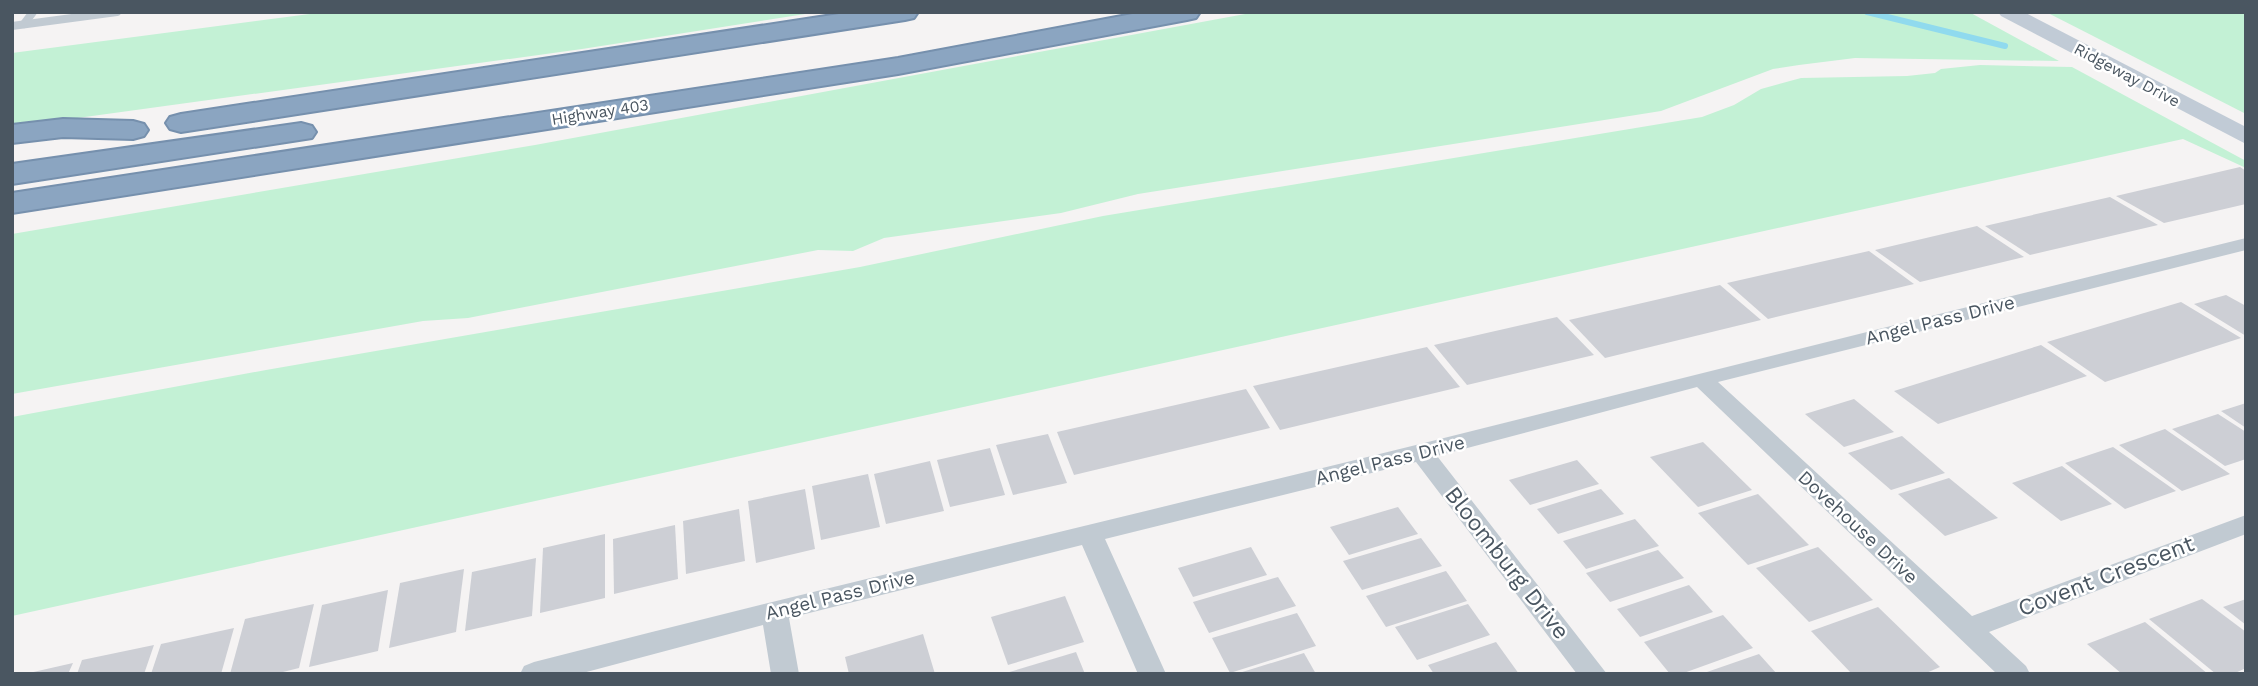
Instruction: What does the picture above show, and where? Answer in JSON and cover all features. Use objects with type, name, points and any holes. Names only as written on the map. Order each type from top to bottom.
[{"type":"highway","points":[[12,147],[905,12]]},
{"type":"highway","points":[[12,174],[613,86],[1066,12]]},
{"type":"highway","name":"Highway 403","points":[[12,203],[898,66],[1187,12]]},
{"type":"highway","points":[[12,226],[781,94],[898,66]]},
{"type":"highway","points":[[12,134],[63,128],[133,130]]},
{"type":"street","name":"Ridgeway Drive","points":[[2008,12],[2246,137]]},
{"type":"street","name":"Angel Pass Drive","points":[[534,674],[774,611],[1421,452],[1701,379],[2246,244]]},
{"type":"street","name":"Dovehouse Drive","points":[[1701,379],[2016,674]]},
{"type":"street","name":"Bloomburg Drive","points":[[1421,452],[1593,674]]},
{"type":"street","name":"Covent Crescent","points":[[1968,629],[2246,524]]},
{"type":"street","points":[[1090,534],[1152,674]]},
{"type":"street","points":[[774,611],[785,674]]},
{"type":"lane","points":[[24,24],[33,12]]},
{"type":"lane","points":[[12,26],[117,12]]},
{"type":"green space","points":[[325,12],[818,12],[582,49],[12,127],[12,53]]},
{"type":"green space","points":[[1256,12],[1969,12],[2059,61],[1855,58],[1773,69],[1661,111],[1138,194],[1061,213],[884,238],[853,251],[818,250],[468,318],[423,321],[12,394],[12,234],[535,145]]},
{"type":"green space","points":[[2046,12],[2246,12],[2246,114]]},
{"type":"green space","points":[[1980,65],[2072,67],[2246,161],[2246,168],[2183,139],[12,616],[12,417],[860,267],[1103,216],[1702,117],[1734,105],[1761,89],[1801,78],[1907,76]]},
{"type":"building","points":[[2240,167],[2246,171],[2246,204],[2164,223],[2116,196]]},
{"type":"building","points":[[2110,197],[2158,225],[2030,255],[1985,226]]},
{"type":"building","points":[[1977,226],[2024,257],[1920,282],[1875,250]]},
{"type":"building","points":[[1869,251],[1914,284],[1768,319],[1727,283]]},
{"type":"building","points":[[1720,285],[1761,320],[1605,358],[1569,320]]},
{"type":"building","points":[[2226,295],[2246,306],[2246,336],[2194,304]]},
{"type":"building","points":[[2181,302],[2241,338],[2105,382],[2047,342]]},
{"type":"building","points":[[1557,317],[1594,355],[1467,385],[1434,345]]},
{"type":"building","points":[[2041,345],[2087,376],[1938,424],[1894,391]]},
{"type":"building","points":[[1427,347],[1460,387],[1280,430],[1253,386]]},
{"type":"building","points":[[1246,389],[1270,428],[1074,475],[1057,432]]},
{"type":"building","points":[[1854,399],[1894,432],[1844,447],[1805,414]]},
{"type":"building","points":[[2246,403],[2246,428],[2221,411]]},
{"type":"building","points":[[2218,414],[2246,432],[2246,459],[2225,466],[2172,429]]},
{"type":"building","points":[[2165,429],[2230,474],[2182,491],[2119,445]]},
{"type":"building","points":[[1048,434],[1067,483],[1013,495],[996,445]]},
{"type":"building","points":[[1902,436],[1945,473],[1891,490],[1848,453]]},
{"type":"building","points":[[1703,442],[1752,490],[1698,507],[1650,457]]},
{"type":"building","points":[[2113,447],[2176,491],[2125,509],[2065,463]]},
{"type":"building","points":[[990,448],[1005,495],[950,507],[937,460]]},
{"type":"building","points":[[1577,460],[1599,484],[1530,505],[1509,480]]},
{"type":"building","points":[[930,461],[944,511],[886,524],[874,474]]},
{"type":"building","points":[[2062,466],[2112,504],[2061,521],[2012,483]]},
{"type":"building","points":[[868,474],[880,527],[821,540],[812,486]]},
{"type":"building","points":[[1949,478],[1998,518],[1945,536],[1898,494]]},
{"type":"building","points":[[805,489],[815,549],[756,563],[748,501]]},
{"type":"building","points":[[1601,489],[1624,514],[1558,534],[1537,509]]},
{"type":"building","points":[[1758,494],[1809,545],[1748,565],[1698,513]]},
{"type":"building","points":[[1398,507],[1418,534],[1349,555],[1330,527]]},
{"type":"building","points":[[739,509],[745,561],[686,574],[683,521]]},
{"type":"building","points":[[1635,519],[1659,546],[1586,569],[1563,541]]},
{"type":"building","points":[[675,525],[678,579],[614,594],[613,539]]},
{"type":"building","points":[[605,534],[605,598],[540,613],[543,548]]},
{"type":"building","points":[[1421,538],[1442,566],[1362,590],[1343,561]]},
{"type":"building","points":[[1251,547],[1267,575],[1193,597],[1178,568]]},
{"type":"building","points":[[1818,547],[1873,600],[1809,622],[1756,568]]},
{"type":"building","points":[[1658,550],[1684,578],[1610,602],[1586,573]]},
{"type":"building","points":[[536,558],[532,616],[465,631],[472,572]]},
{"type":"building","points":[[464,569],[456,632],[389,648],[400,583]]},
{"type":"building","points":[[1446,571],[1467,601],[1386,627],[1366,596]]},
{"type":"building","points":[[1278,577],[1296,606],[1209,633],[1193,602]]},
{"type":"building","points":[[1689,585],[1713,612],[1640,637],[1617,609]]},
{"type":"building","points":[[388,590],[378,651],[309,667],[322,605]]},
{"type":"building","points":[[1065,596],[1084,642],[1008,665],[991,617]]},
{"type":"building","points":[[2202,599],[2246,632],[2246,668],[2233,674],[2216,674],[2149,619]]},
{"type":"building","points":[[2246,599],[2246,625],[2223,607]]},
{"type":"building","points":[[314,604],[299,668],[275,674],[230,674],[245,619]]},
{"type":"building","points":[[1468,604],[1490,635],[1417,660],[1395,627]]},
{"type":"building","points":[[1878,607],[1940,667],[1924,674],[1852,674],[1811,631]]},
{"type":"building","points":[[1297,613],[1316,646],[1230,673],[1212,638]]},
{"type":"building","points":[[1723,615],[1753,648],[1681,674],[1670,674],[1644,642]]},
{"type":"building","points":[[2145,622],[2208,674],[2122,674],[2087,644]]},
{"type":"building","points":[[234,628],[221,674],[151,674],[161,644]]},
{"type":"building","points":[[923,634],[935,674],[849,674],[845,657]]},
{"type":"building","points":[[1496,642],[1519,674],[1434,674],[1428,665]]},
{"type":"building","points":[[154,645],[144,674],[77,674],[82,660]]},
{"type":"building","points":[[1076,652],[1085,674],[1006,674],[1006,673]]},
{"type":"building","points":[[1304,653],[1316,674],[1239,673]]},
{"type":"building","points":[[1759,654],[1777,674],[1704,674],[1704,673]]},
{"type":"building","points":[[73,663],[68,674],[29,674],[29,673]]},
{"type":"waterway","points":[[1867,12],[2005,46]]}]
